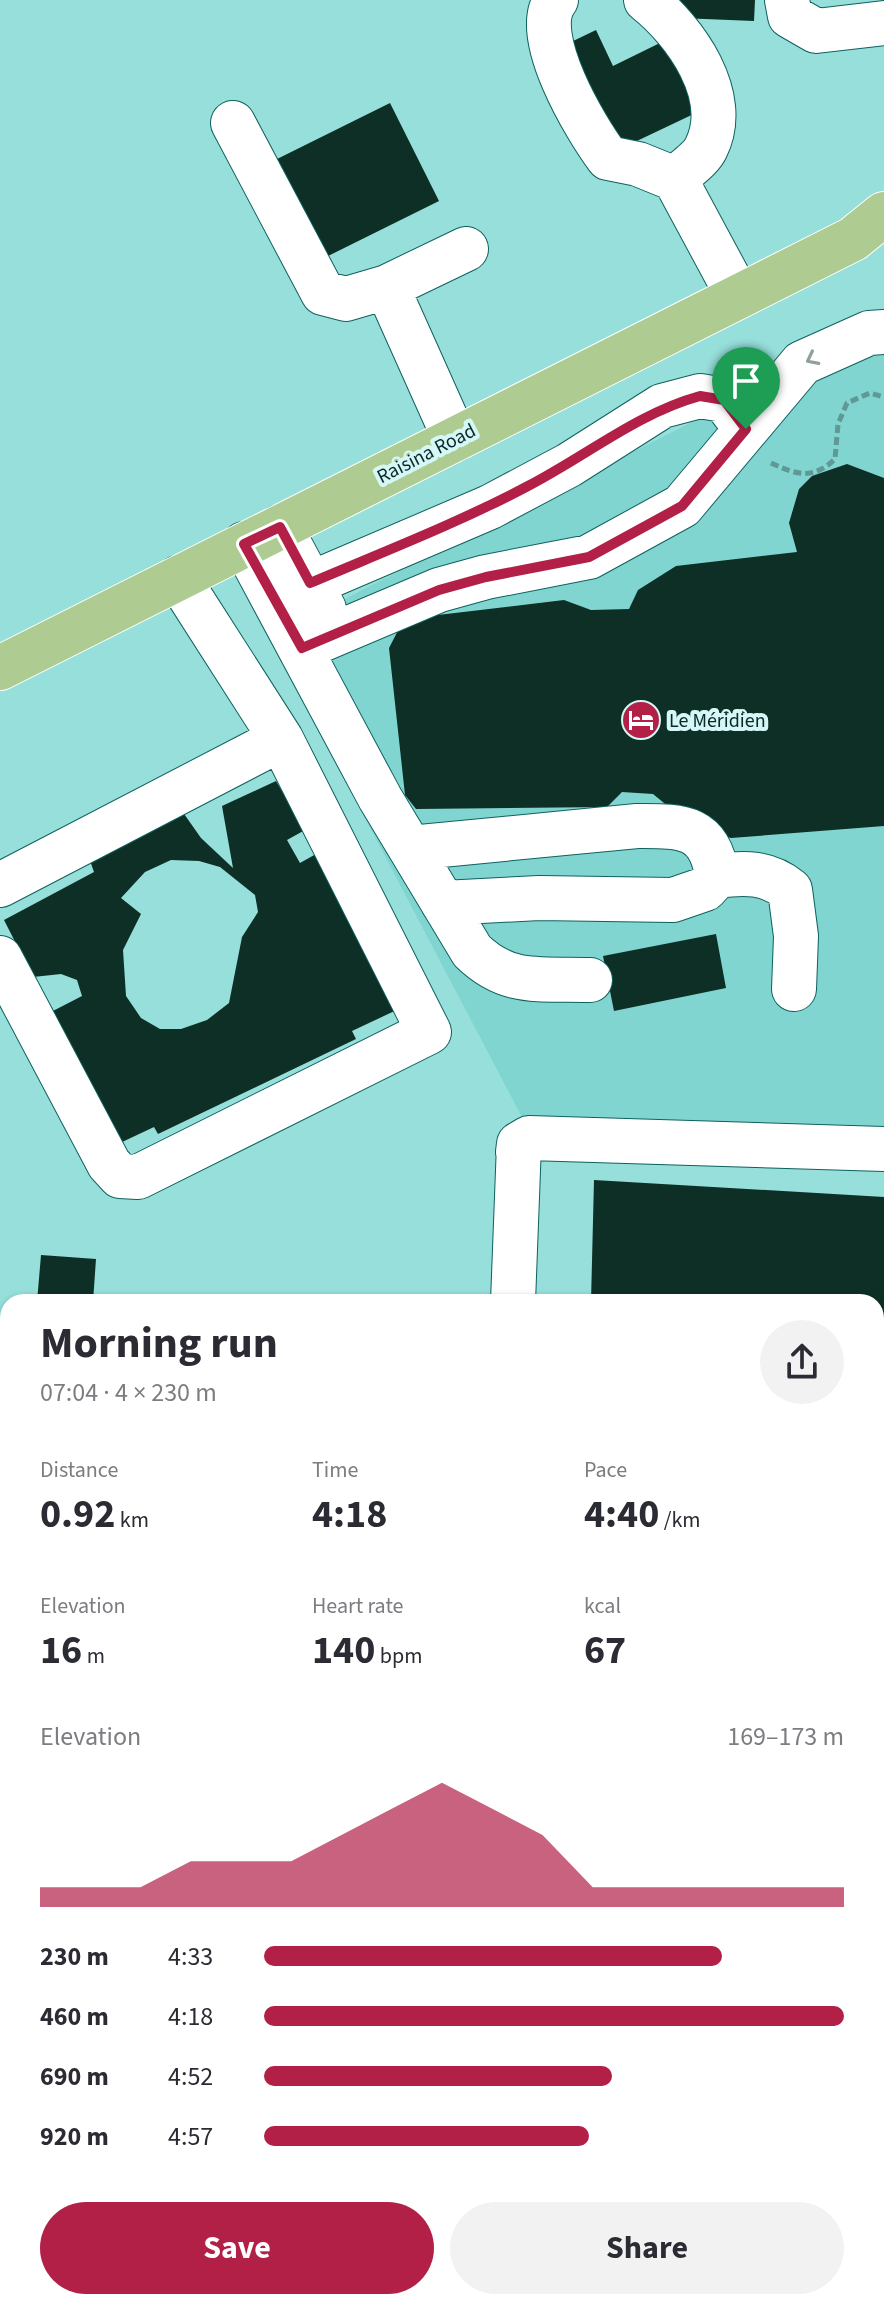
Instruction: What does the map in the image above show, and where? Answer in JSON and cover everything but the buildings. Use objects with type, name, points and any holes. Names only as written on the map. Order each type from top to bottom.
[{"type":"main road","name":"Raisina Road","points":[[0,668],[874,228]]},
{"type":"street","points":[[556,0],[548,35],[583,125],[608,158],[638,164],[675,179],[738,296]]},
{"type":"street","points":[[646,0],[670,19],[706,73],[713,118],[706,149],[675,179]]},
{"type":"street","points":[[787,0],[790,16],[816,31],[884,23]]},
{"type":"street","points":[[233,123],[323,293],[346,299],[387,287],[466,249]]},
{"type":"street","points":[[387,287],[455,439]]},
{"type":"street","points":[[320,641],[439,590],[486,577],[589,557],[682,506],[802,363],[869,333],[884,332]]},
{"type":"street","points":[[292,591],[503,500],[569,465],[662,406],[700,396],[724,400],[733,444]]},
{"type":"street","points":[[262,536],[320,641],[410,848],[472,951],[491,970],[513,977],[590,980]]},
{"type":"street","points":[[0,958],[15,1021],[120,1176],[138,1177],[429,1032],[281,739],[178,578]]},
{"type":"street","points":[[0,885],[281,739]]},
{"type":"street","points":[[410,848],[637,826],[672,826],[690,830],[706,841],[717,876]]},
{"type":"street","points":[[443,903],[539,898],[673,900],[705,889],[717,876],[744,874],[775,878],[790,890],[796,936],[794,989]]},
{"type":"street","points":[[513,1294],[518,1148],[529,1138],[884,1149]]},
{"type":"path","points":[[733,444],[794,473],[809,476],[823,470],[835,459],[838,424],[847,403],[870,393],[884,397]]},
{"type":"shaded area","points":[[884,324],[884,1127],[524,1121],[270,637]]},
{"type":"place","name":"Le Méridien","points":[[641,720]]},
{"type":"route","points":[[700,396],[724,400],[746,429],[682,506],[589,557],[486,577],[439,590],[302,648],[244,544],[280,527],[310,583],[490,507],[569,465],[662,406],[700,396]]}]
